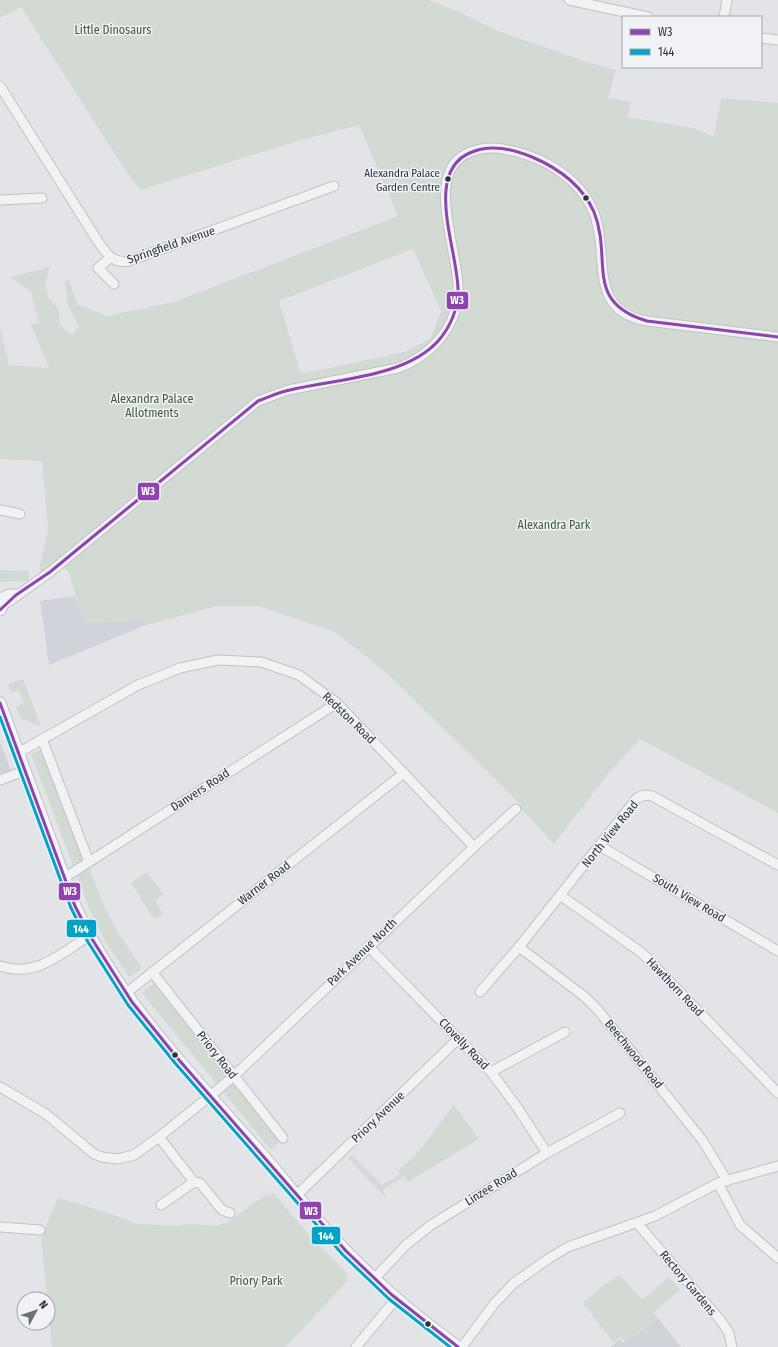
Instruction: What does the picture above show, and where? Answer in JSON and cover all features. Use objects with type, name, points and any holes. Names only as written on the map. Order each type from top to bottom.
[{"type":"main road","points":[[0,703],[64,878],[89,936],[125,994],[210,1096],[332,1236],[396,1299],[458,1347]]},
{"type":"street","points":[[569,0],[643,16]]},
{"type":"street","points":[[724,16],[727,0]]},
{"type":"street","points":[[762,38],[778,40]]},
{"type":"street","name":"Springfield Avenue","points":[[0,86],[72,201],[110,258],[120,262],[129,261],[334,186]]},
{"type":"street","points":[[1,605],[50,572],[258,401],[283,391],[398,368],[411,363],[432,349],[441,339],[449,324],[458,294],[446,202],[447,178],[457,160],[470,151],[499,148],[537,157],[561,172],[579,188],[587,200],[598,226],[604,285],[608,297],[617,308],[627,315],[647,321],[778,337]]},
{"type":"street","points":[[0,200],[42,198]]},
{"type":"street","points":[[110,258],[98,268],[114,284]]},
{"type":"street","points":[[0,510],[20,514]]},
{"type":"street","name":"Redston Road","points":[[18,753],[138,685],[180,668],[218,660],[261,662],[299,675],[337,703],[474,847]]},
{"type":"street","name":"Danvers Road","points":[[64,878],[337,703]]},
{"type":"street","points":[[42,739],[89,862]]},
{"type":"street","points":[[0,780],[24,771]]},
{"type":"street","name":"Warner Road","points":[[125,994],[404,773]]},
{"type":"street","name":"North View Road","points":[[480,992],[519,947],[637,798],[644,795],[652,796],[778,865]]},
{"type":"street","name":"Park Avenue North","points":[[0,1087],[46,1114],[94,1154],[102,1157],[125,1158],[145,1148],[234,1076],[368,946],[516,809]]},
{"type":"street","name":"South View Road","points":[[600,846],[778,951]]},
{"type":"street","name":"Hawthorn Road","points":[[560,895],[642,953],[778,1093]]},
{"type":"street","points":[[0,966],[21,970],[36,967],[89,936]]},
{"type":"street","name":"Clovelly Road","points":[[368,946],[491,1072],[518,1107],[547,1153]]},
{"type":"street","name":"Beechwood Road","points":[[519,947],[585,997],[598,1010],[703,1141],[723,1182],[740,1225],[778,1258]]},
{"type":"street","name":"Priory Road","points":[[152,972],[282,1138]]},
{"type":"street","points":[[491,1072],[565,1032]]},
{"type":"street","name":"Priory Avenue","points":[[296,1195],[459,1038]]},
{"type":"street","name":"Linzee Road","points":[[374,1279],[430,1224],[547,1153],[620,1113]]},
{"type":"street","points":[[159,1137],[194,1182],[200,1183],[222,1210],[230,1213]]},
{"type":"street","points":[[462,1347],[494,1304],[514,1283],[548,1258],[568,1247],[655,1216],[723,1182],[778,1166]]},
{"type":"street","points":[[161,1205],[194,1182]]},
{"type":"street","name":"Rectory Gardens","points":[[637,1223],[721,1321],[729,1333],[732,1347]]},
{"type":"street","points":[[0,1227],[40,1230]]},
{"type":"street","points":[[356,1347],[396,1299]]},
{"type":"shaded area","points":[[75,596],[84,623],[143,619],[143,626],[49,665],[40,601]]},
{"type":"shaded area","points":[[0,742],[12,773],[0,776]]},
{"type":"shaded area","points":[[658,1318],[681,1347],[610,1347],[620,1339],[623,1343]]},
{"type":"green space","name":"Alexandra Park","points":[[0,0],[428,0],[459,12],[496,30],[587,62],[616,70],[608,98],[631,102],[628,117],[694,128],[714,137],[721,98],[778,103],[778,813],[640,739],[608,774],[554,844],[522,810],[520,804],[388,674],[335,632],[258,606],[217,606],[143,626],[143,619],[84,623],[69,573],[56,560],[40,573],[40,565],[48,528],[42,461],[0,459],[0,328],[9,365],[49,368],[31,325],[39,323],[31,292],[10,277],[50,267],[45,284],[48,297],[59,310],[60,325],[72,335],[79,327],[68,305],[65,281],[69,280],[77,304],[107,316],[174,302],[398,216],[359,125],[301,140],[140,190],[125,170],[21,7],[0,18]],"holes":[[[413,249],[441,311],[430,339],[404,352],[301,374],[279,301]]]},
{"type":"green space","points":[[0,570],[29,571],[29,581],[0,582]]},
{"type":"green space","points":[[23,679],[41,727],[21,718],[16,707],[24,703],[19,690],[11,693],[8,684]]},
{"type":"green space","points":[[43,749],[104,906],[118,933],[142,968],[129,977],[105,941],[91,913],[31,754]]},
{"type":"green space","points":[[147,872],[163,894],[155,900],[163,914],[154,919],[131,883]]},
{"type":"green space","points":[[154,983],[280,1141],[271,1150],[142,993]]},
{"type":"green space","points":[[454,1105],[479,1139],[408,1182],[404,1176],[383,1190],[386,1196],[384,1196],[348,1158],[352,1155],[382,1185],[399,1175],[398,1171],[416,1155]]},
{"type":"green space","name":"Priory Park","points":[[273,1193],[310,1236],[349,1275],[346,1278],[348,1280],[286,1347],[52,1347],[50,1331],[56,1331],[56,1291],[46,1291],[41,1237],[58,1198],[106,1212],[137,1224],[180,1226],[188,1224],[215,1226],[226,1223],[267,1194],[269,1197]]},
{"type":"green space","points":[[620,1275],[642,1300],[669,1277],[680,1290],[653,1313],[658,1318],[654,1322],[645,1326],[625,1342],[621,1336],[613,1342],[583,1303],[601,1287]]},
{"type":"transit line","name":"W3","points":[[0,610],[16,595],[50,572],[258,401],[286,391],[370,375],[390,369],[409,362],[425,352],[439,340],[452,318],[458,293],[457,277],[447,215],[446,195],[449,177],[457,162],[472,152],[487,148],[502,148],[517,152],[551,166],[568,178],[576,186],[589,202],[594,212],[599,229],[607,291],[614,303],[627,313],[647,321],[778,337]]},
{"type":"transit line","name":"W3","points":[[0,703],[75,906],[92,939],[132,1002],[179,1060],[346,1251],[392,1295],[458,1347]]},
{"type":"transit line","name":"144","points":[[0,717],[71,908],[88,942],[128,1005],[175,1063],[343,1255],[389,1299],[450,1347]]},
{"type":"place","name":"Alexandra Palace Garden Centre","points":[[448,179]]},
{"type":"park label","name":"Little Dinosaurs","points":[[113,30]]},
{"type":"park label","name":"Alexandra Palace Allotments","points":[[152,406]]}]
